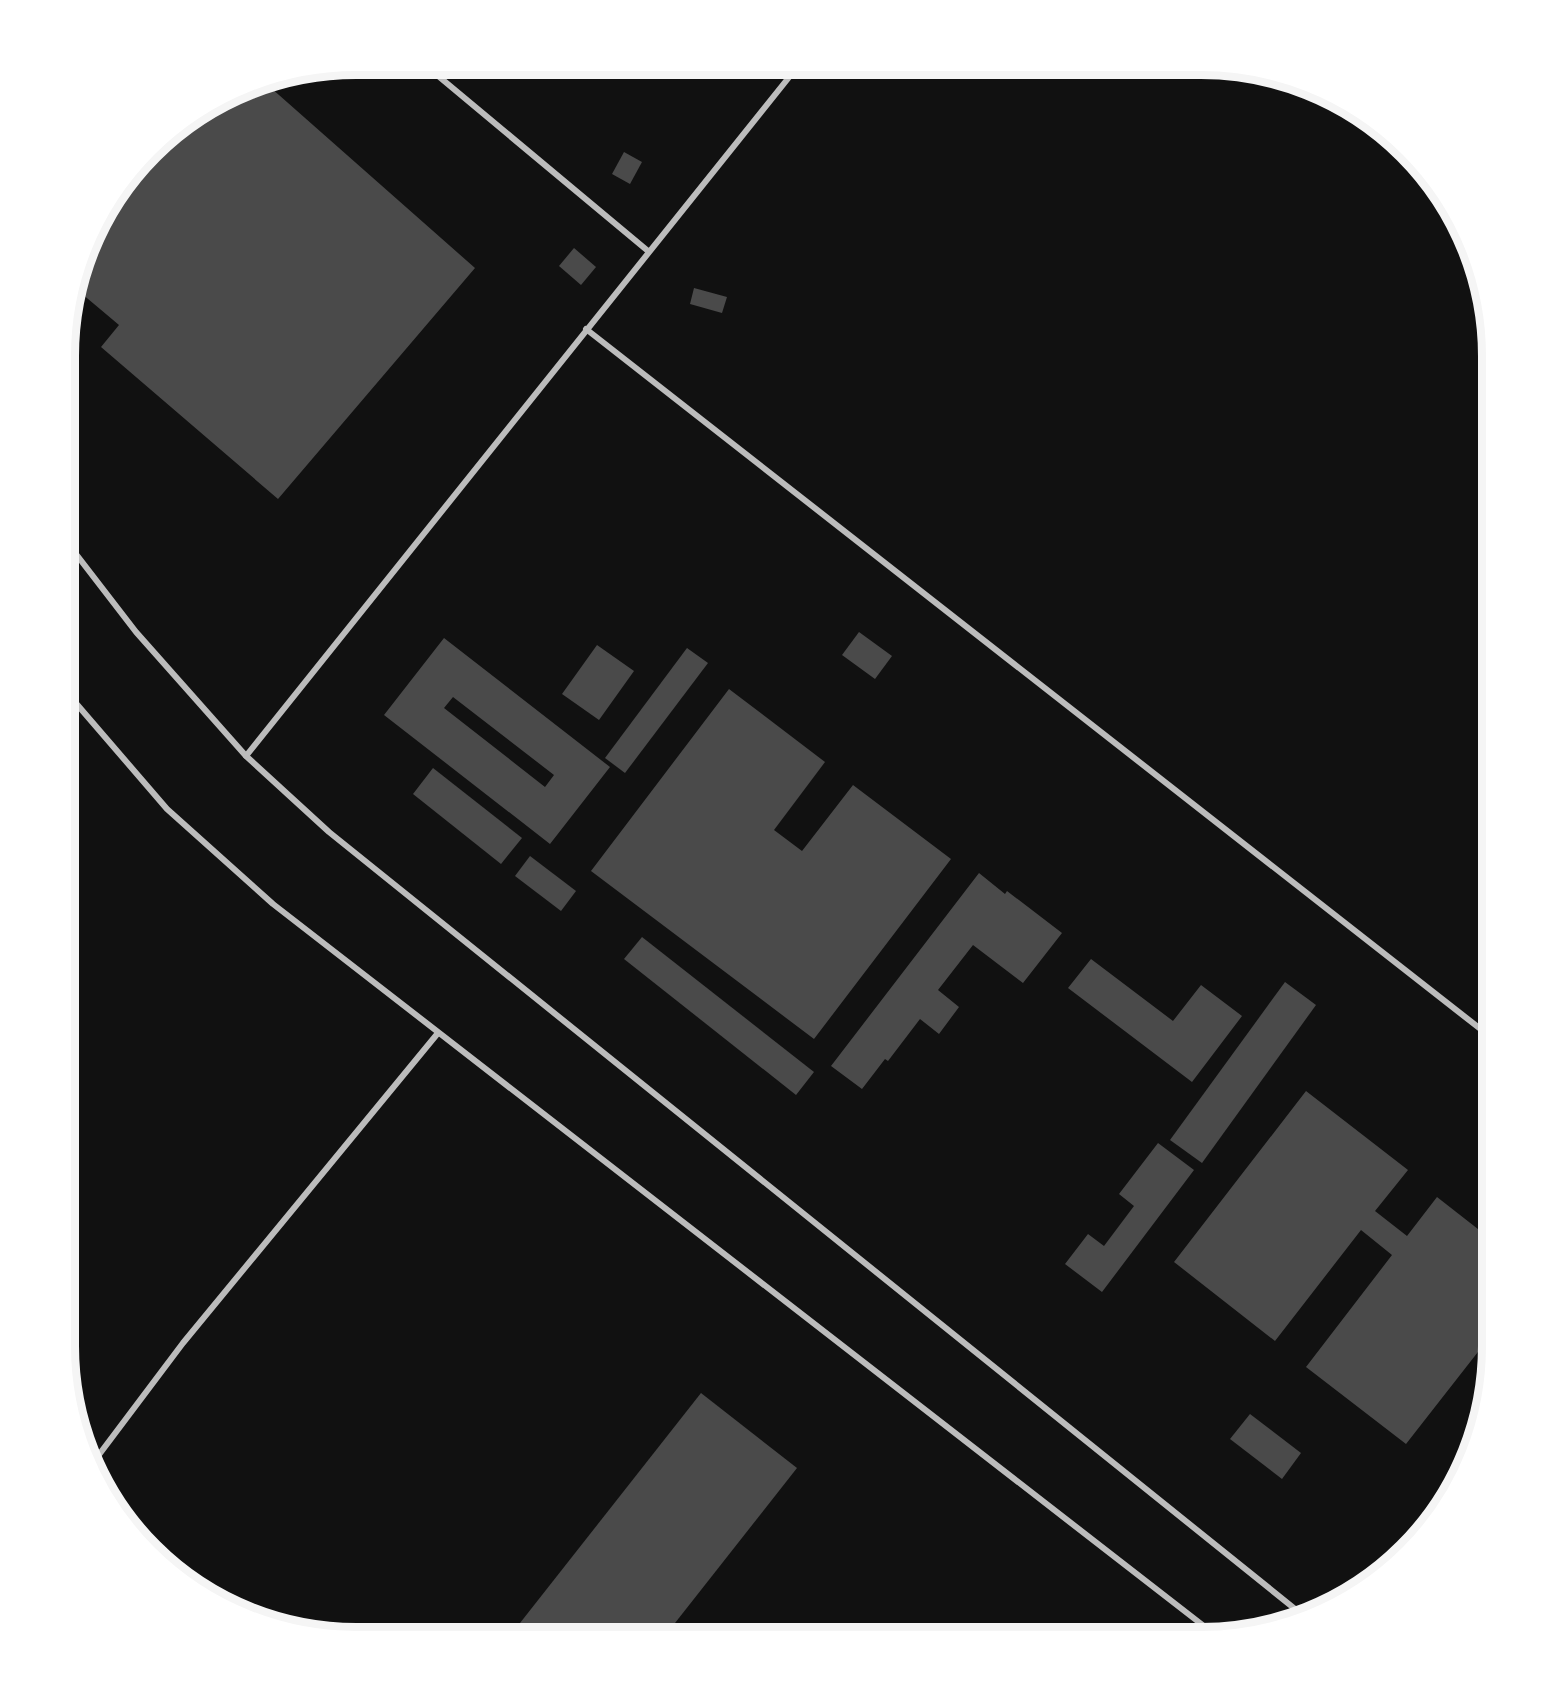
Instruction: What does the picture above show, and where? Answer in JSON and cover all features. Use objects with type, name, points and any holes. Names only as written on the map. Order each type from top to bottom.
[{"type":"street","points":[[437,75],[648,251]]},
{"type":"street","points":[[246,756],[791,75]]},
{"type":"street","points":[[586,329],[1482,1030]]},
{"type":"street","points":[[75,553],[136,632],[246,756],[329,832],[1296,1610]]},
{"type":"street","points":[[75,702],[168,809],[273,904],[1205,1627]]},
{"type":"street","points":[[98,1456],[183,1343],[438,1033]]},
{"type":"building","points":[[272,88],[475,268],[278,499],[101,347],[119,325],[82,294],[96,249],[122,200],[157,157],[185,133],[232,104]]},
{"type":"building","points":[[624,152],[642,162],[630,184],[612,174]]},
{"type":"building","points":[[574,248],[596,267],[581,285],[559,266]]},
{"type":"building","points":[[694,288],[727,297],[722,313],[690,304]]},
{"type":"building","points":[[859,632],[892,656],[875,679],[842,655]]},
{"type":"building","points":[[444,638],[610,767],[550,844],[384,715]],"holes":[[[453,697],[554,775],[545,787],[444,708]]]},
{"type":"building","points":[[597,645],[634,671],[599,720],[562,694]]},
{"type":"building","points":[[687,648],[708,663],[625,773],[605,758]]},
{"type":"building","points":[[729,689],[825,762],[774,830],[802,851],[853,785],[951,859],[814,1039],[591,871]]},
{"type":"building","points":[[433,768],[522,838],[501,864],[413,794]]},
{"type":"building","points":[[530,856],[576,891],[561,911],[515,876]]},
{"type":"building","points":[[979,873],[1005,894],[1007,891],[1062,933],[1023,983],[973,945],[938,990],[959,1007],[939,1034],[920,1019],[888,1061],[885,1059],[862,1089],[831,1066]]},
{"type":"building","points":[[642,937],[814,1072],[796,1095],[624,959]]},
{"type":"building","points":[[1091,959],[1173,1021],[1201,985],[1242,1016],[1192,1082],[1068,988]]},
{"type":"building","points":[[1285,982],[1316,1005],[1202,1163],[1170,1140]]},
{"type":"building","points":[[1306,1091],[1408,1170],[1375,1211],[1407,1236],[1437,1197],[1482,1232],[1482,1347],[1406,1444],[1306,1367],[1392,1255],[1361,1230],[1275,1341],[1174,1262]]},
{"type":"building","points":[[1158,1143],[1194,1170],[1102,1292],[1065,1264],[1088,1234],[1104,1246],[1134,1206],[1119,1194]]},
{"type":"building","points":[[701,1393],[797,1468],[672,1627],[517,1627]]},
{"type":"building","points":[[1250,1414],[1301,1453],[1282,1479],[1230,1439]]}]
